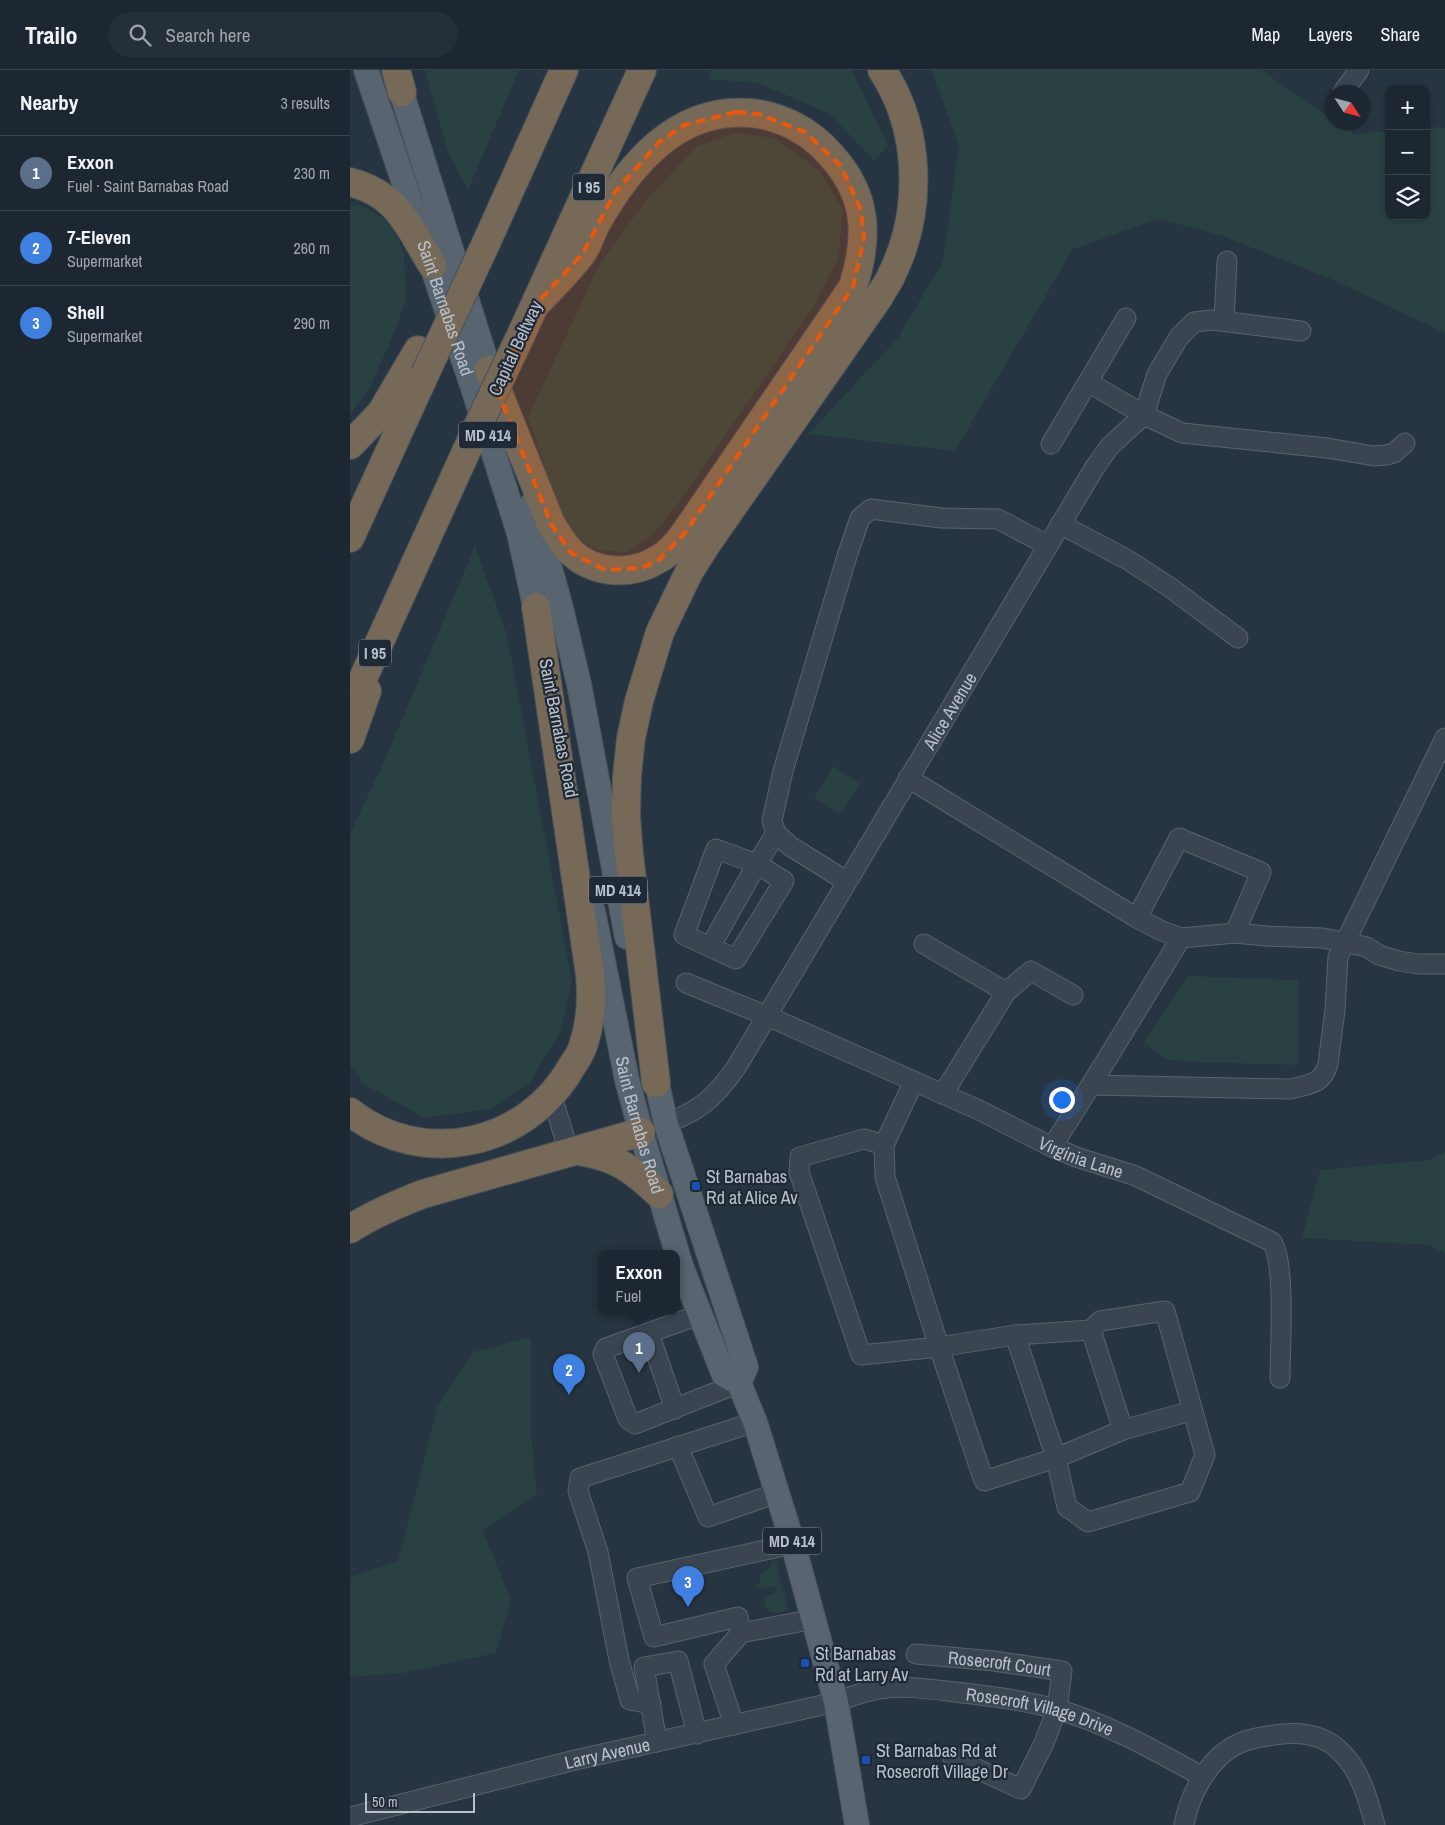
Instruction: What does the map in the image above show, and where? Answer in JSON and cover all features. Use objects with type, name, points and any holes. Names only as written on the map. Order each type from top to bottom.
[{"type":"highway","points":[[350,538],[422,362],[510,190],[564,70]]},
{"type":"highway","name":"Capital Beltway","points":[[350,707],[642,70]]},
{"type":"highway","points":[[656,1083],[628,854],[626,816],[627,776],[631,738],[639,700],[660,632],[689,572],[879,297],[892,274],[902,248],[910,218],[913,186],[912,158],[908,128],[900,104],[882,70]]},
{"type":"highway","points":[[493,381],[551,524],[571,553],[587,563],[605,570],[642,568],[666,554],[685,533],[853,287],[860,265],[864,238],[861,210],[853,187],[841,166],[825,148],[805,132],[783,121],[760,114],[736,112],[710,116],[684,125],[659,142],[638,163],[615,192],[596,223],[582,253],[536,304]]},
{"type":"highway","points":[[350,182],[376,191],[398,210],[432,265]]},
{"type":"highway","points":[[350,445],[380,413],[422,362]]},
{"type":"highway","points":[[350,739],[399,599]]},
{"type":"highway","points":[[350,1112],[386,1133],[415,1142],[445,1144],[475,1141],[502,1132],[529,1117],[552,1097],[583,1047],[590,1019],[592,998],[589,965],[536,607]]},
{"type":"highway","points":[[350,1229],[392,1206],[423,1194],[641,1132]]},
{"type":"highway","points":[[572,1151],[611,1158],[639,1175],[659,1194]]},
{"type":"main road","name":"Saint Barnabas Road","points":[[366,70],[519,533],[552,686],[627,1080],[676,1250]]},
{"type":"main road","name":"Saint Barnabas Road","points":[[397,77],[539,527],[579,684],[656,1083],[666,1124],[746,1367],[739,1383]]},
{"type":"main road","name":"Saint Barnabas Road","points":[[680,1263],[724,1375],[739,1383],[756,1422],[793,1544],[836,1702],[857,1825]]},
{"type":"street","points":[[1348,85],[1359,70]]},
{"type":"street","points":[[1224,321],[1227,261]]},
{"type":"street","points":[[1051,444],[1126,318]]},
{"type":"street","points":[[1144,416],[1157,374],[1179,337],[1194,322],[1224,321],[1301,331]]},
{"type":"street","points":[[1088,382],[1144,416],[1182,433],[1327,448],[1374,456],[1394,453],[1405,443]]},
{"type":"street","name":"Alice Avenue","points":[[767,1016],[1060,524],[1110,446],[1144,416]]},
{"type":"street","points":[[846,881],[790,846],[776,833],[772,821],[784,772],[847,556],[860,518],[872,509],[941,518],[998,519],[1047,546]]},
{"type":"street","points":[[1060,524],[1128,560],[1238,638]]},
{"type":"street","points":[[1091,1085],[1290,1089],[1321,1079],[1326,1073],[1328,1064],[1335,1010],[1338,957],[1445,738]]},
{"type":"street","points":[[908,778],[1137,918],[1181,938],[1235,933],[1323,938],[1367,947],[1379,955],[1399,961],[1418,964],[1445,964]]},
{"type":"street","points":[[710,947],[776,833]]},
{"type":"street","points":[[1137,918],[1179,838],[1261,872],[1235,933]]},
{"type":"street","points":[[716,849],[757,864],[784,881],[736,959],[684,935],[716,849]]},
{"type":"street","points":[[1052,1147],[1181,938]]},
{"type":"street","points":[[924,944],[1006,992]]},
{"type":"street","points":[[943,1094],[1006,992],[1031,971],[1073,995]]},
{"type":"street","name":"Virginia Lane","points":[[686,983],[767,1016],[979,1110],[1052,1147],[1076,1157],[1136,1176],[1272,1242],[1276,1248],[1279,1262],[1281,1306],[1280,1378]]},
{"type":"street","points":[[641,1132],[666,1124],[701,1106],[716,1093],[737,1066],[767,1016]]},
{"type":"street","points":[[914,1081],[884,1145],[885,1177],[984,1481],[1056,1458],[1123,1430],[1192,1411]]},
{"type":"street","points":[[552,1097],[572,1151]]},
{"type":"street","points":[[884,1145],[864,1139],[800,1157],[799,1172],[861,1355],[939,1347],[1015,1335],[1091,1330],[1100,1321],[1165,1311],[1205,1455],[1190,1492],[1088,1522],[1067,1506],[1056,1458],[1015,1335]]},
{"type":"street","points":[[699,1315],[606,1348],[603,1354],[628,1419],[635,1424],[739,1383]]},
{"type":"street","points":[[1091,1330],[1123,1430]]},
{"type":"street","points":[[649,1333],[675,1409]]},
{"type":"street","points":[[651,1704],[630,1700],[619,1660],[598,1552],[578,1491],[580,1478],[756,1422]]},
{"type":"street","points":[[678,1446],[708,1517],[777,1493]]},
{"type":"street","points":[[741,1633],[738,1617],[654,1637],[637,1578],[793,1544]]},
{"type":"street","points":[[734,1724],[714,1664],[741,1633],[814,1619]]},
{"type":"street","name":"Rosecroft Court","points":[[916,1654],[1062,1671],[1057,1709],[1044,1743],[1020,1789],[953,1758]]},
{"type":"street","points":[[657,1742],[644,1667],[678,1661],[697,1734]]},
{"type":"street","name":"Rosecroft Village Drive","points":[[864,1693],[878,1689],[898,1687],[922,1688],[994,1697],[1057,1709],[1137,1740],[1203,1777]]},
{"type":"street","name":"Larry Avenue","points":[[350,1817],[574,1760],[836,1702],[864,1693]]},
{"type":"street","points":[[1184,1825],[1191,1801],[1203,1777],[1223,1754],[1243,1741],[1271,1735],[1300,1733],[1328,1741],[1347,1758],[1363,1787],[1375,1825]]},
{"type":"highlighted area","points":[[736,112],[759,114],[805,132],[841,166],[861,210],[864,238],[853,287],[685,533],[659,560],[642,568],[605,570],[571,553],[551,524],[496,387],[536,304],[583,253],[615,192],[659,142],[684,125]]},
{"type":"green space","points":[[425,70],[519,70],[468,190],[448,152]]},
{"type":"green space","points":[[711,70],[852,70],[888,146],[874,161],[830,114],[758,83],[708,79]]},
{"type":"green space","points":[[931,70],[1261,70],[1325,114],[1325,130],[1348,130],[1354,134],[1385,131],[1385,220],[1430,220],[1430,128],[1440,127],[1445,129],[1445,333],[1331,279],[1223,236],[1159,219],[1073,249],[955,451],[808,434],[897,339],[943,261],[959,145]]},
{"type":"green space","points":[[735,133],[774,138],[819,170],[843,210],[838,259],[814,306],[683,497],[652,536],[627,552],[598,550],[573,537],[556,501],[528,417],[599,265],[646,200],[697,146]]},
{"type":"green space","points":[[361,205],[393,224],[404,254],[406,299],[395,331],[369,389],[350,414],[350,206]]},
{"type":"green space","points":[[475,546],[507,635],[572,981],[561,1031],[529,1084],[490,1109],[425,1118],[364,1084],[350,1065],[350,834],[386,757]]},
{"type":"green space","points":[[833,766],[860,784],[841,814],[814,798]]},
{"type":"green space","points":[[1188,976],[1298,980],[1298,1065],[1189,1062],[1166,1059],[1144,1043]]},
{"type":"green space","points":[[1445,1152],[1445,1254],[1430,1245],[1302,1238],[1320,1170],[1428,1160]]},
{"type":"green space","points":[[531,1337],[531,1433],[537,1495],[483,1531],[511,1600],[496,1653],[404,1673],[350,1677],[350,1577],[398,1561],[437,1408],[473,1352]]},
{"type":"green space","points":[[776,1561],[788,1609],[772,1613],[765,1606],[762,1598],[775,1593],[776,1589],[773,1586],[762,1588],[755,1586],[761,1580],[759,1575],[770,1567],[771,1562]]},
{"type":"place","name":"St Barnabas Rd at Alice Av","points":[[696,1186]]},
{"type":"place","name":"Exxon","points":[[639,1373]]},
{"type":"place","name":"7-Eleven","points":[[569,1395]]},
{"type":"place","name":"Shell","points":[[688,1607]]},
{"type":"place","name":"St Barnabas Rd at Larry Av","points":[[805,1663]]},
{"type":"place","name":"St Barnabas Rd at Rosecroft Village Dr","points":[[866,1760]]}]
